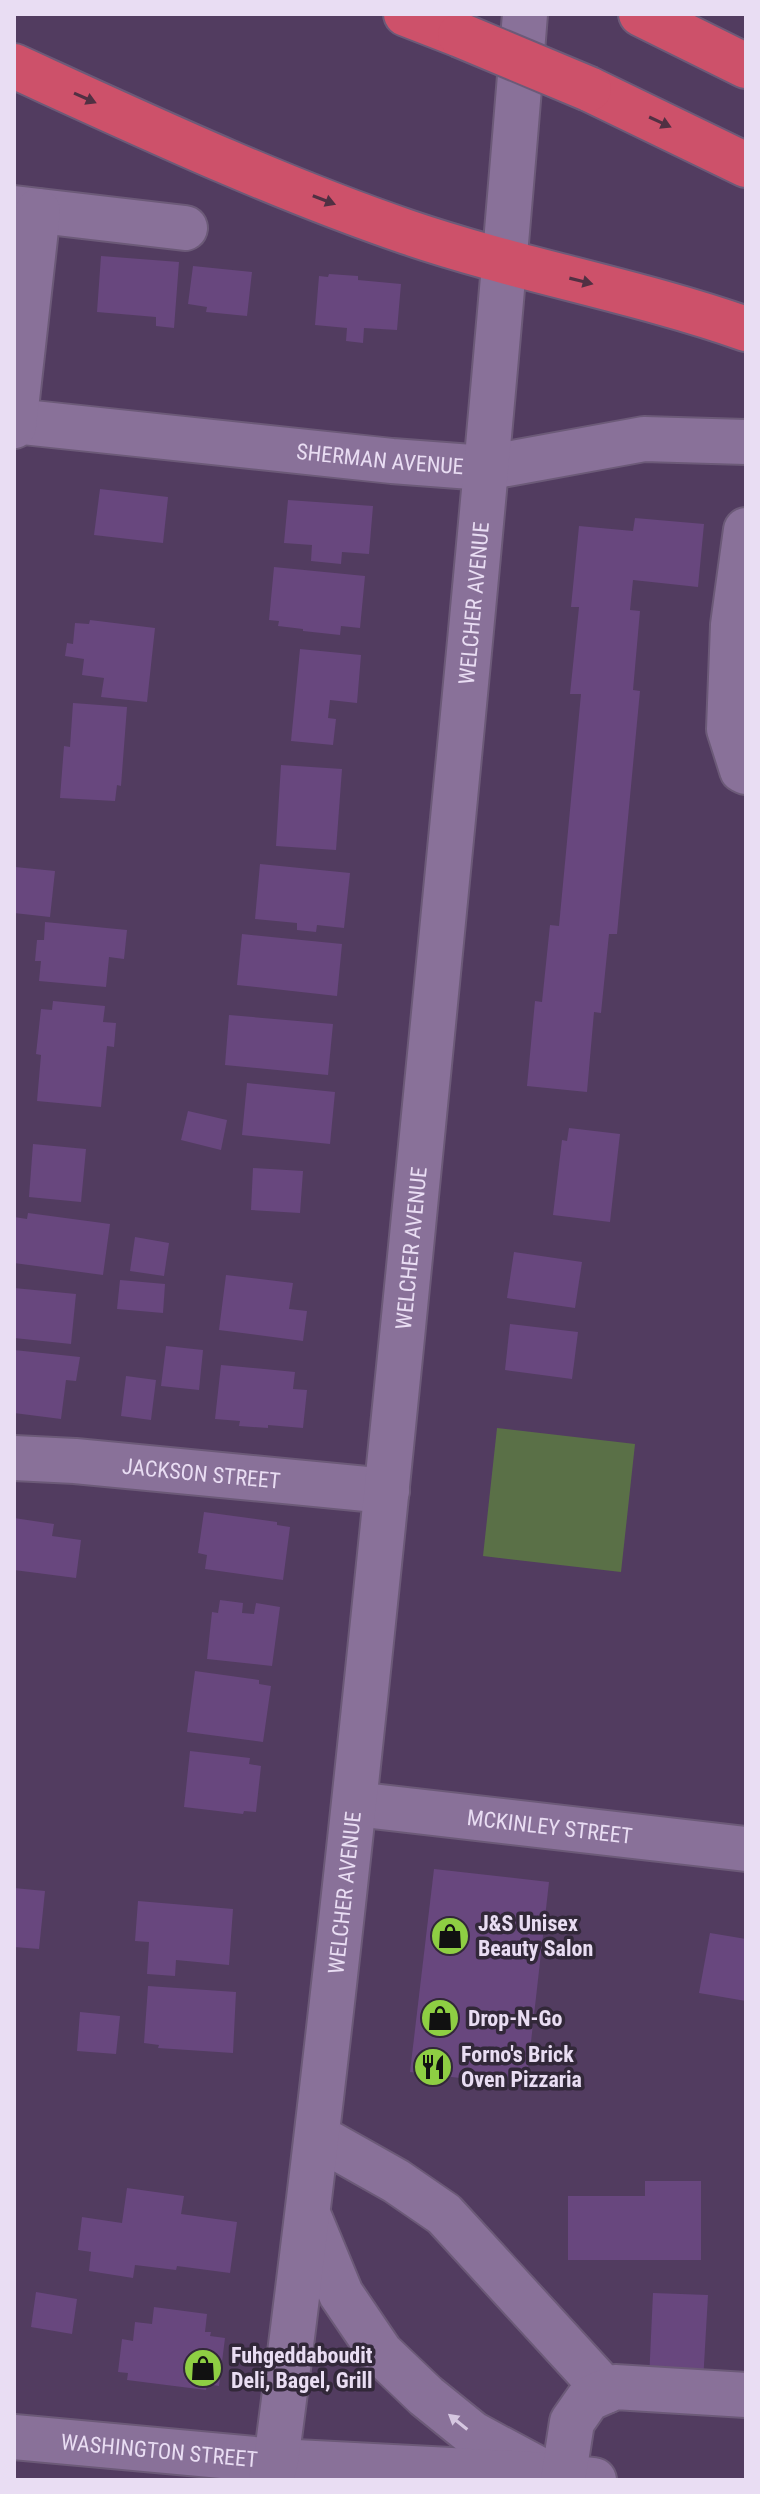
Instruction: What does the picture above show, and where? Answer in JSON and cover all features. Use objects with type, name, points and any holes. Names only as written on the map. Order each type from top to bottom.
[{"type":"highway","points":[[406,14],[589,89],[746,165]]},
{"type":"highway","points":[[641,14],[746,66]]},
{"type":"highway","points":[[14,66],[304,192],[406,232],[633,294],[746,329]]},
{"type":"street","name":"WELCHER AVENUE","points":[[274,2470],[309,2215],[387,1491],[445,912],[525,14]]},
{"type":"street","points":[[14,424],[26,210],[185,228]]},
{"type":"street","name":"SHERMAN AVENUE","points":[[14,424],[485,468],[644,439],[746,442]]},
{"type":"street","points":[[746,530],[733,625],[729,729],[742,770],[746,772]]},
{"type":"street","name":"JACKSON STREET","points":[[14,1458],[387,1491]]},
{"type":"street","name":"MCKINLEY STREET","points":[[355,1804],[746,1849]]},
{"type":"street","points":[[318,2137],[396,2181],[444,2214],[606,2391]]},
{"type":"street","points":[[309,2215],[341,2294],[381,2353],[426,2396],[473,2434],[567,2478],[572,2422],[588,2399],[615,2387],[746,2395]]},
{"type":"street","name":"WASHINGTON STREET","points":[[14,2437],[274,2470],[567,2478]]},
{"type":"green space","points":[[497,1428],[635,1444],[621,1572],[483,1556]]},
{"type":"building","points":[[101,256],[179,262],[174,328],[156,326],[156,317],[97,312]]},
{"type":"building","points":[[193,266],[252,272],[247,316],[206,312],[207,307],[188,304]]},
{"type":"building","points":[[329,274],[401,284],[397,330],[364,328],[363,343],[346,341],[347,328],[315,325],[319,276],[328,277]]},
{"type":"building","points":[[100,489],[168,497],[163,543],[94,535]]},
{"type":"building","points":[[288,500],[373,506],[369,554],[342,552],[341,564],[311,561],[312,545],[284,543]]},
{"type":"building","points":[[635,518],[704,524],[698,587],[633,580],[630,610],[640,611],[633,690],[640,691],[617,934],[609,934],[601,1013],[594,1012],[587,1092],[527,1086],[535,1001],[542,1002],[550,925],[559,926],[581,694],[570,694],[579,607],[571,607],[579,526],[633,531]]},
{"type":"building","points":[[274,567],[365,576],[360,628],[341,626],[340,635],[278,626],[279,621],[269,620]]},
{"type":"building","points":[[90,620],[155,628],[147,702],[101,697],[104,678],[82,675],[84,659],[65,656],[67,643],[73,644],[75,623],[89,624]]},
{"type":"building","points":[[300,649],[361,655],[357,703],[330,700],[328,718],[336,719],[333,745],[291,741]]},
{"type":"building","points":[[73,703],[127,707],[121,786],[117,785],[115,801],[60,798],[64,746],[70,747]]},
{"type":"building","points":[[281,765],[342,769],[336,850],[276,846]]},
{"type":"building","points":[[260,864],[350,873],[344,928],[317,925],[316,932],[297,930],[297,923],[255,919]]},
{"type":"building","points":[[15,867],[55,871],[50,917],[14,913]]},
{"type":"building","points":[[45,922],[127,930],[124,959],[109,957],[106,987],[39,981],[41,961],[35,961],[37,940],[44,940]]},
{"type":"building","points":[[242,934],[342,944],[337,996],[237,985]]},
{"type":"building","points":[[53,1001],[105,1006],[103,1022],[116,1023],[114,1047],[107,1046],[101,1107],[37,1101],[41,1055],[36,1054],[41,1009],[52,1010]]},
{"type":"building","points":[[229,1015],[333,1024],[328,1075],[225,1065]]},
{"type":"building","points":[[247,1083],[335,1092],[330,1144],[242,1135]]},
{"type":"building","points":[[188,1111],[227,1120],[221,1150],[181,1140]]},
{"type":"building","points":[[569,1128],[620,1134],[610,1222],[553,1215],[562,1140],[567,1141]]},
{"type":"building","points":[[33,1144],[86,1149],[81,1202],[29,1197]]},
{"type":"building","points":[[253,1168],[303,1171],[300,1213],[251,1210]]},
{"type":"building","points":[[28,1213],[110,1224],[103,1275],[14,1263],[14,1217],[27,1219]]},
{"type":"building","points":[[135,1237],[169,1243],[164,1276],[130,1271]]},
{"type":"building","points":[[514,1252],[582,1262],[575,1308],[507,1298]]},
{"type":"building","points":[[226,1275],[293,1283],[289,1309],[307,1311],[303,1341],[219,1330]]},
{"type":"building","points":[[120,1280],[165,1284],[163,1313],[117,1309]]},
{"type":"building","points":[[14,1288],[76,1294],[71,1344],[14,1338]]},
{"type":"building","points":[[510,1324],[578,1332],[572,1379],[505,1370]]},
{"type":"building","points":[[166,1346],[203,1350],[199,1390],[161,1386]]},
{"type":"building","points":[[14,1350],[80,1357],[76,1381],[66,1380],[61,1419],[14,1413]]},
{"type":"building","points":[[221,1365],[295,1372],[293,1389],[307,1390],[303,1428],[239,1426],[240,1421],[215,1419]]},
{"type":"building","points":[[126,1376],[156,1380],[151,1420],[121,1416]]},
{"type":"building","points":[[204,1512],[277,1522],[277,1525],[290,1527],[283,1580],[205,1569],[207,1555],[198,1553]]},
{"type":"building","points":[[14,1518],[54,1524],[52,1536],[81,1540],[76,1578],[14,1570]]},
{"type":"building","points":[[220,1600],[243,1603],[242,1613],[254,1614],[256,1603],[280,1607],[272,1666],[207,1659],[212,1612],[218,1613]]},
{"type":"building","points":[[195,1671],[259,1680],[259,1684],[271,1686],[263,1742],[187,1732]]},
{"type":"building","points":[[190,1751],[250,1758],[249,1764],[261,1766],[256,1812],[244,1811],[243,1814],[184,1807]]},
{"type":"building","points":[[434,1869],[549,1882],[526,2086],[410,2072]]},
{"type":"building","points":[[14,1888],[45,1891],[39,1949],[14,1947]]},
{"type":"building","points":[[138,1901],[233,1909],[229,1965],[176,1960],[175,1976],[147,1974],[149,1942],[135,1941]]},
{"type":"building","points":[[710,1933],[746,1939],[746,2001],[699,1993]]},
{"type":"building","points":[[148,1986],[236,1992],[233,2053],[158,2048],[159,2045],[144,2043]]},
{"type":"building","points":[[80,2012],[120,2016],[116,2054],[77,2051]]},
{"type":"building","points":[[645,2181],[701,2181],[701,2260],[568,2260],[568,2196],[645,2196]]},
{"type":"building","points":[[127,2188],[184,2196],[181,2214],[237,2222],[230,2273],[177,2266],[176,2270],[135,2265],[133,2278],[89,2271],[91,2252],[78,2250],[82,2217],[122,2223]]},
{"type":"building","points":[[36,2292],[77,2299],[72,2334],[31,2327]]},
{"type":"building","points":[[653,2293],[708,2295],[703,2382],[649,2380]]},
{"type":"building","points":[[154,2307],[207,2314],[205,2332],[225,2338],[219,2386],[207,2384],[206,2390],[127,2380],[128,2373],[118,2372],[122,2339],[133,2341],[135,2322],[152,2324]]},
{"type":"place","name":"J&S Unisex Beauty Salon","points":[[450,1936]]},
{"type":"place","name":"Drop-N-Go","points":[[440,2018]]},
{"type":"place","name":"Forno's Brick Oven Pizzaria","points":[[433,2067]]},
{"type":"place","name":"Fuhgeddaboudit Deli, Bagel, Grill","points":[[203,2368]]}]
